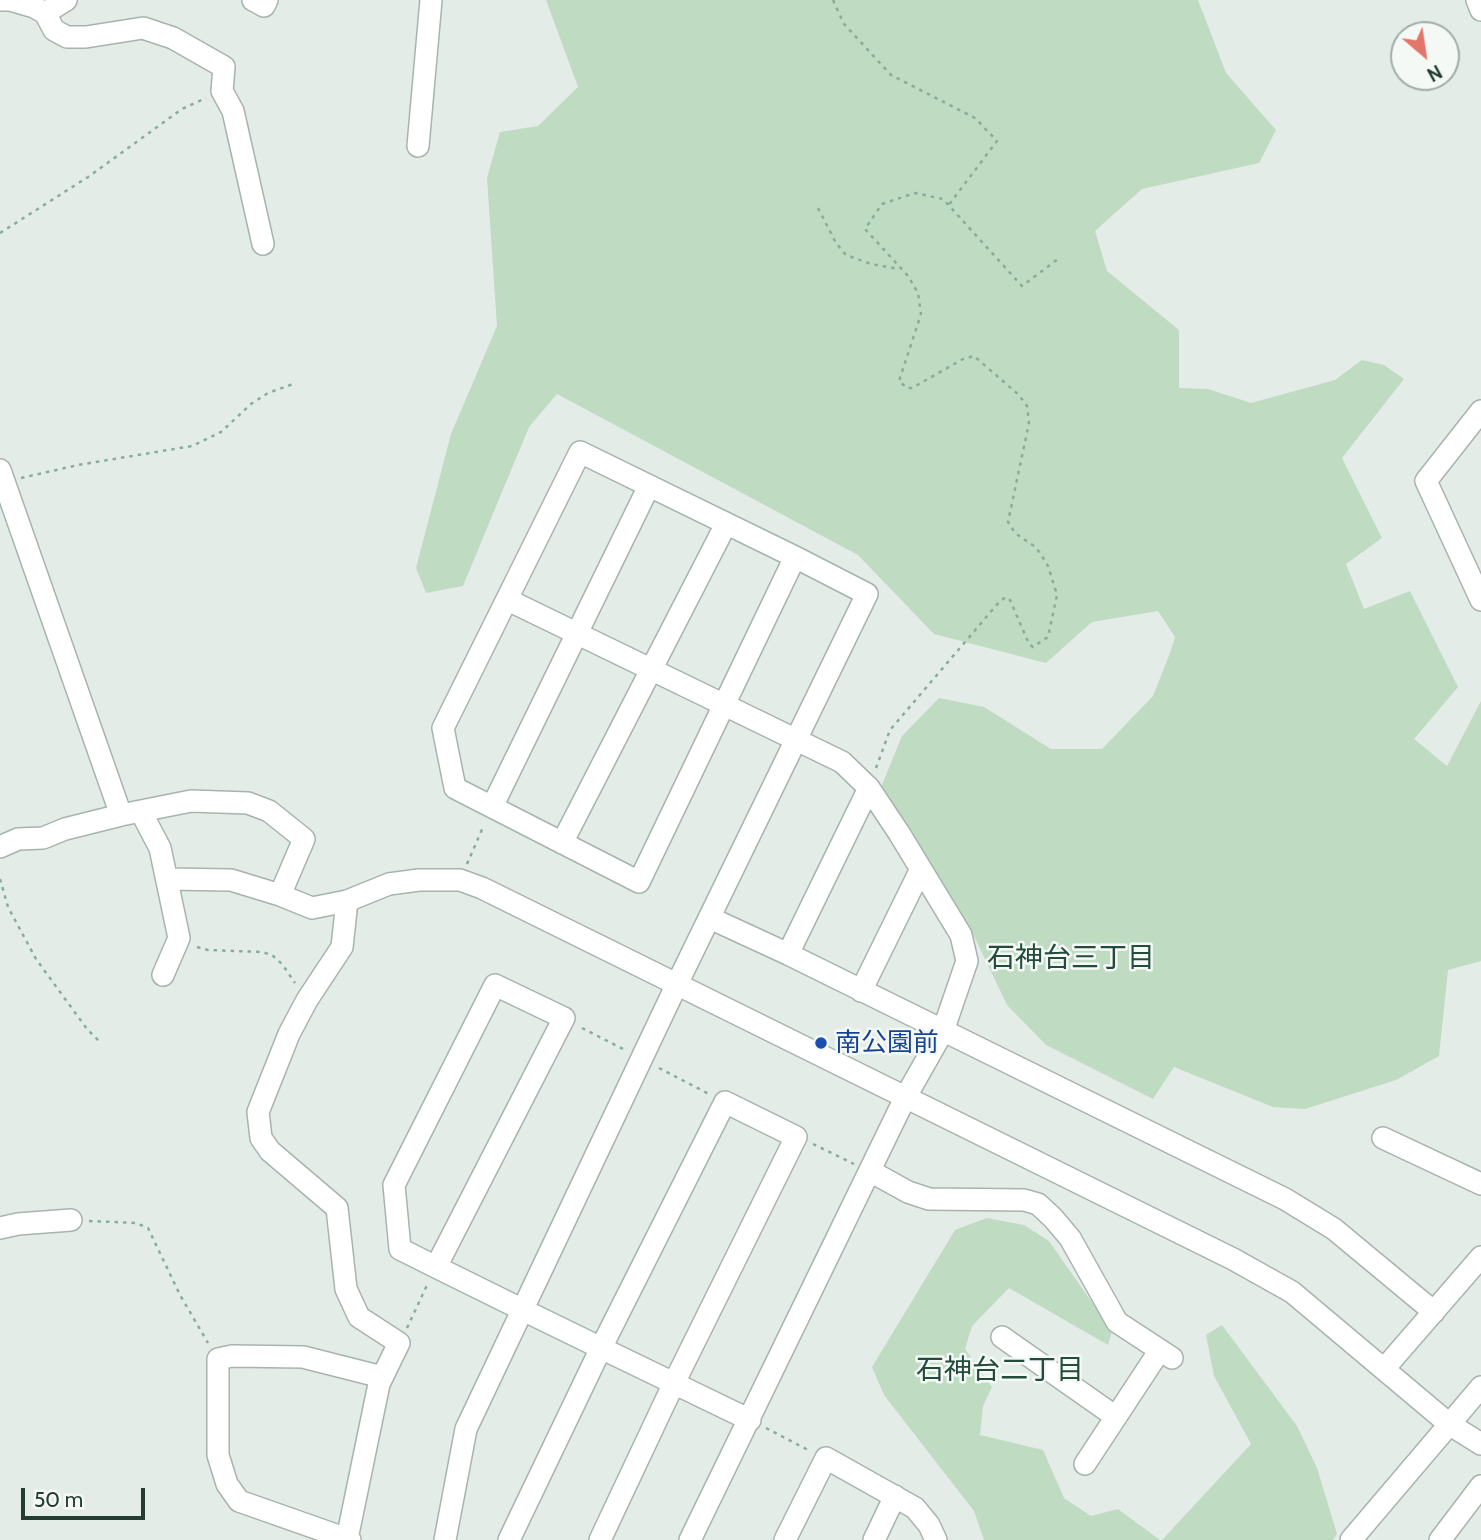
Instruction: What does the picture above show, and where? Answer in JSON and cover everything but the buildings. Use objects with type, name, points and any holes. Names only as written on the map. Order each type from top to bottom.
[{"type":"street","points":[[0,0],[34,7],[45,13],[54,30],[68,37],[86,37],[143,28],[173,38],[224,66],[222,90],[233,111],[263,244]]},
{"type":"street","points":[[45,13],[66,0]]},
{"type":"street","points":[[253,0],[264,6],[267,0]]},
{"type":"street","points":[[418,146],[431,0]]},
{"type":"street","points":[[1478,0],[1481,10]]},
{"type":"street","points":[[1481,411],[1426,481],[1481,600]]},
{"type":"street","points":[[445,1540],[466,1429],[677,984],[867,594],[795,558],[649,486],[580,453],[443,728],[455,788],[639,881],[795,558]]},
{"type":"street","points":[[2,476],[131,813],[160,848],[179,938],[163,975]]},
{"type":"street","points":[[492,807],[649,486]]},
{"type":"street","points":[[562,842],[726,524]]},
{"type":"street","points":[[508,600],[842,762],[869,788],[921,869],[961,935],[967,961],[943,1031],[905,1097],[690,1540]]},
{"type":"street","points":[[789,954],[869,788]]},
{"type":"street","points":[[0,848],[18,839],[43,838],[65,829],[191,801],[248,803],[269,811],[304,839],[280,895]]},
{"type":"street","points":[[861,991],[921,869]]},
{"type":"street","points":[[167,879],[231,880],[312,908],[347,901],[389,884],[419,880],[460,880],[482,888],[1221,1253],[1292,1292],[1450,1424],[1481,1444]]},
{"type":"street","points":[[347,901],[342,947],[307,1000],[289,1034],[258,1112],[261,1138],[270,1151],[337,1208],[346,1289],[359,1317],[400,1343],[382,1377],[348,1539],[239,1501],[227,1484],[218,1455],[218,1359],[232,1356],[303,1357],[382,1377]]},
{"type":"street","points":[[710,918],[789,954],[1285,1199],[1334,1229],[1434,1311]]},
{"type":"street","points":[[436,1267],[564,1018],[495,985],[394,1185],[400,1249],[436,1267],[521,1309],[750,1420]]},
{"type":"street","points":[[509,1540],[601,1348],[725,1102],[796,1137],[674,1383],[600,1540]]},
{"type":"street","points":[[1383,1139],[1481,1184]]},
{"type":"street","points":[[870,1171],[908,1192],[929,1199],[1024,1200],[1038,1204],[1054,1217],[1070,1238],[1117,1322],[1166,1354],[1116,1417],[1085,1464]]},
{"type":"street","points":[[0,1228],[72,1220]]},
{"type":"street","points":[[1384,1369],[1481,1257]]},
{"type":"street","points":[[1002,1337],[1116,1417]]},
{"type":"street","points":[[1351,1540],[1481,1387]]},
{"type":"street","points":[[785,1540],[826,1458],[915,1508],[929,1525],[936,1540]]},
{"type":"street","points":[[1440,1540],[1481,1486]]},
{"type":"street","points":[[874,1540],[895,1496]]},
{"type":"path","points":[[833,0],[844,24],[891,75],[975,118],[997,141],[948,206]]},
{"type":"path","points":[[0,233],[88,177],[182,108],[222,90]]},
{"type":"path","points":[[869,788],[890,730],[1000,601],[1006,597],[1010,600],[1029,644],[1033,647],[1048,637],[1055,615],[1057,595],[1048,566],[1041,554],[1015,533],[1008,522],[1029,423],[1027,406],[1019,395],[974,356],[963,359],[912,388],[907,388],[899,381],[921,314],[918,293],[902,270],[865,229],[882,204],[915,193],[943,199],[1022,286],[1058,259]]},
{"type":"path","points":[[818,208],[836,243],[846,255],[871,264],[902,270]]},
{"type":"path","points":[[2,476],[192,446],[221,432],[251,404],[268,393],[293,384]]},
{"type":"path","points":[[460,880],[492,807]]},
{"type":"path","points":[[0,879],[8,907],[36,959],[87,1029],[101,1043]]},
{"type":"path","points":[[179,938],[208,950],[262,952],[272,955],[282,964],[307,1000]]},
{"type":"path","points":[[796,1137],[870,1171]]},
{"type":"path","points":[[72,1220],[136,1223],[148,1228],[180,1295],[218,1359]]},
{"type":"path","points":[[400,1343],[436,1267]]},
{"type":"path","points":[[750,1420],[826,1458]]},
{"type":"green space","points":[[546,0],[1198,0],[1226,73],[1276,130],[1259,163],[1142,189],[1095,231],[1107,271],[1179,330],[1179,388],[1208,389],[1251,403],[1335,380],[1362,360],[1384,365],[1404,379],[1342,458],[1382,538],[1346,564],[1364,609],[1410,591],[1458,687],[1414,739],[1447,766],[1481,701],[1481,961],[1448,970],[1439,1056],[1396,1080],[1305,1109],[1273,1107],[1174,1067],[1153,1099],[1046,1045],[1007,1005],[974,936],[879,792],[902,736],[939,698],[984,707],[1051,749],[1102,749],[1153,696],[1175,637],[1158,611],[1092,622],[1046,663],[934,634],[858,555],[557,394],[529,427],[463,586],[426,593],[416,568],[451,434],[497,326],[487,178],[500,132],[538,126],[578,87]]},
{"type":"green space","points":[[987,1218],[1024,1225],[1049,1241],[1112,1331],[1108,1345],[1009,1288],[972,1326],[965,1349],[992,1387],[983,1406],[980,1435],[1043,1450],[1064,1498],[1091,1516],[1118,1509],[1160,1540],[984,1540],[974,1511],[884,1395],[872,1367],[955,1230]]},
{"type":"green space","points":[[1222,1325],[1297,1426],[1317,1468],[1337,1534],[1333,1540],[1162,1540],[1251,1444],[1214,1376],[1206,1335]]},
{"type":"place","name":"南公園前","points":[[821,1043]]},
{"type":"district","name":"石神台三丁目","points":[[1071,959]]},
{"type":"district","name":"石神台二丁目","points":[[1000,1371]]}]
